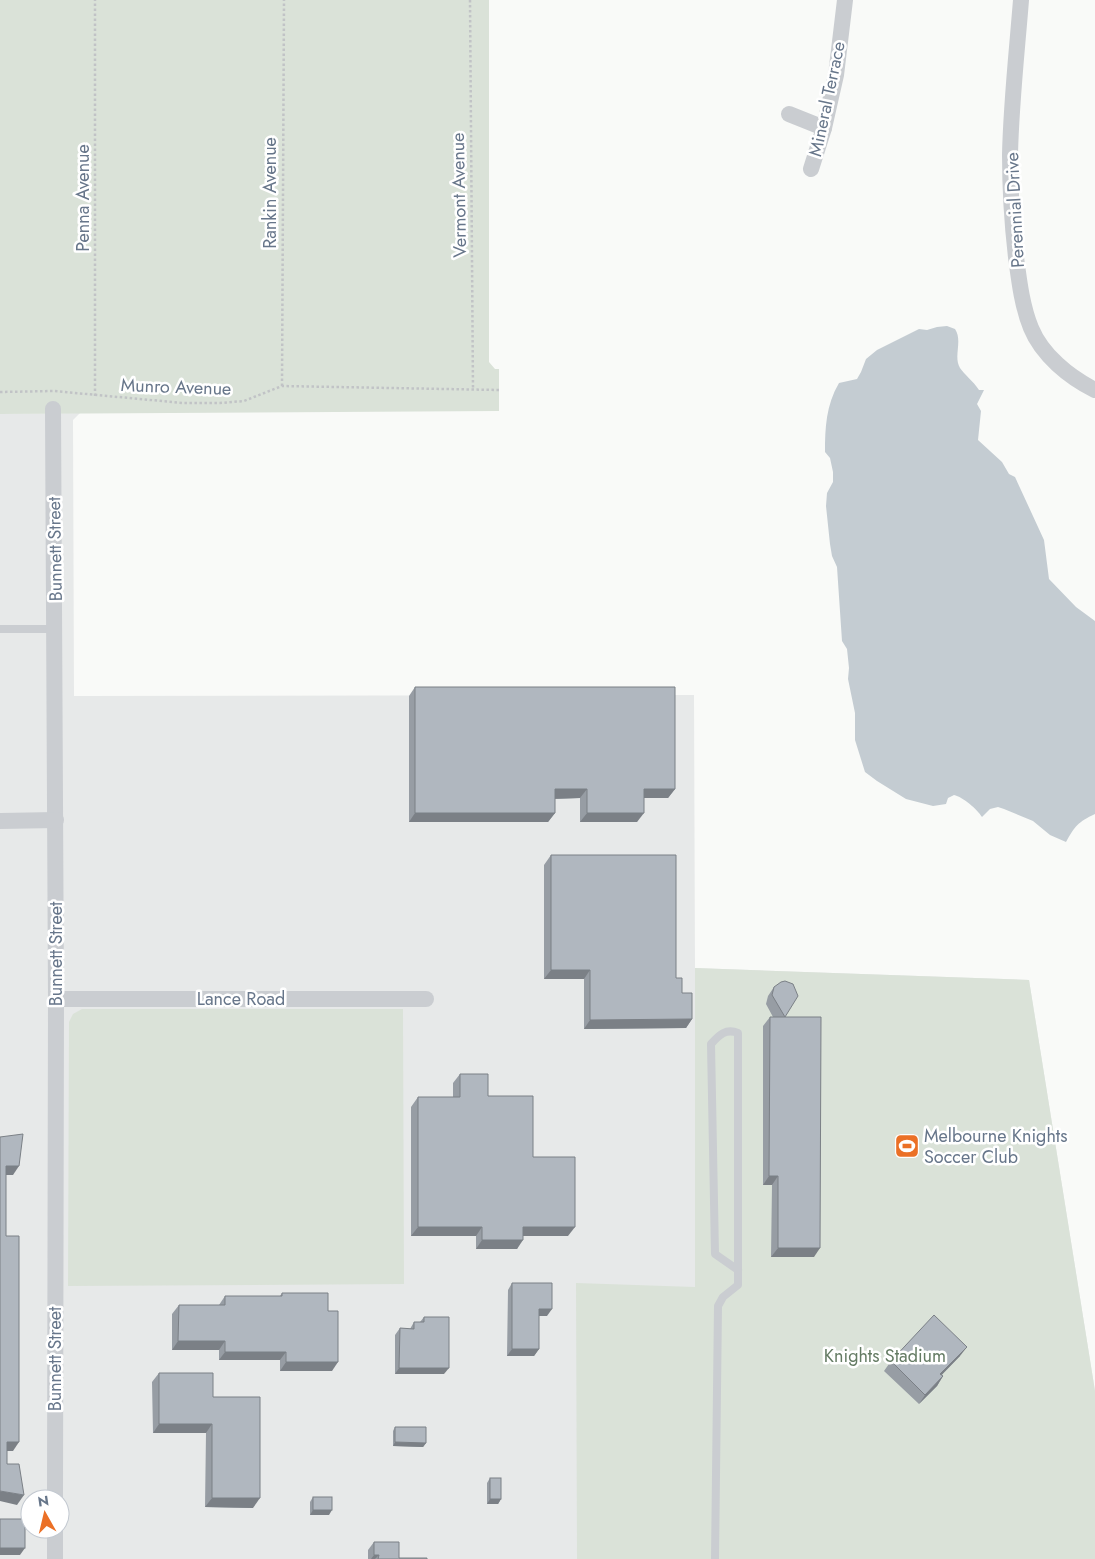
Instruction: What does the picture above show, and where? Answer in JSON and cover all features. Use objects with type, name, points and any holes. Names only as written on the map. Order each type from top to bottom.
[{"type":"street","name":"Mineral Terrace","points":[[812,169],[824,128],[836,74],[845,0]]},
{"type":"street","name":"Perennial Drive","points":[[1021,0],[1010,154],[1014,237],[1022,295],[1028,319],[1038,341],[1066,372],[1095,390]]},
{"type":"street","points":[[789,114],[824,128]]},
{"type":"street","name":"Bunnett Street","points":[[53,409],[56,628],[55,1489]]},
{"type":"street","points":[[0,821],[56,820]]},
{"type":"street","name":"Lance Road","points":[[56,1000],[426,998]]},
{"type":"street","points":[[55,1539],[55,1559]]},
{"type":"lane","points":[[0,629],[56,628]]},
{"type":"lane","points":[[715,1559],[718,1306],[723,1297],[738,1286],[738,1270],[738,1033],[732,1030],[719,1034],[711,1044],[715,1254],[738,1270]]},
{"type":"path","name":"Penna Avenue","points":[[95,0],[95,396]]},
{"type":"path","name":"Rankin Avenue","points":[[282,386],[284,0]]},
{"type":"path","name":"Vermont Avenue","points":[[470,0],[473,390]]},
{"type":"path","name":"Munro Avenue","points":[[0,392],[54,391],[183,403],[220,403],[244,402],[282,386],[498,390]]},
{"type":"shaded area","points":[[947,326],[955,329],[957,334],[957,359],[960,368],[979,390],[984,390],[977,404],[981,411],[978,440],[1002,462],[1009,474],[1015,477],[1044,540],[1049,579],[1076,607],[1095,621],[1095,814],[1078,825],[1066,842],[1050,835],[1033,821],[998,807],[990,809],[982,817],[970,804],[954,795],[948,798],[946,804],[933,806],[906,799],[865,772],[855,740],[855,713],[848,679],[847,649],[842,641],[837,567],[832,556],[826,506],[827,493],[833,482],[830,458],[825,452],[829,408],[839,383],[857,379],[866,359],[877,350],[919,329],[927,330]]},
{"type":"shaded area","points":[[80,413],[73,420],[74,696],[694,695],[695,968],[1029,980],[1095,1391],[1095,1559],[0,1559],[0,414]]},
{"type":"green space","points":[[0,0],[489,0],[489,362],[495,369],[499,369],[499,411],[0,414]]},
{"type":"green space","name":"Knights Stadium","points":[[695,968],[1029,980],[1095,1391],[1095,1559],[577,1559],[576,1283],[695,1287]]},
{"type":"green space","points":[[82,1009],[403,1009],[404,1284],[68,1286],[69,1022],[73,1014]]},
{"type":"building","points":[[415,687],[675,687],[675,789],[644,789],[644,813],[587,813],[587,789],[555,789],[555,813],[415,813]]},
{"type":"building","points":[[551,855],[676,855],[676,978],[682,978],[682,993],[692,993],[692,1019],[590,1020],[590,970],[551,970]]},
{"type":"building","points":[[785,981],[793,984],[798,996],[785,1017],[772,995],[774,987]]},
{"type":"building","points":[[770,1017],[821,1017],[820,1248],[778,1248],[778,1176],[769,1176]]},
{"type":"building","points":[[460,1074],[488,1074],[488,1096],[533,1096],[533,1157],[575,1157],[575,1227],[523,1227],[523,1240],[482,1240],[482,1227],[418,1227],[418,1097],[460,1097]]},
{"type":"building","points":[[23,1134],[19,1166],[6,1166],[6,1236],[19,1236],[19,1442],[7,1442],[7,1464],[19,1464],[23,1489],[20,1489],[20,1494],[0,1491],[0,1137]]},
{"type":"building","points":[[512,1283],[552,1283],[552,1309],[539,1309],[539,1349],[512,1349]]},
{"type":"building","points":[[282,1293],[328,1293],[328,1311],[338,1311],[338,1362],[286,1362],[286,1352],[225,1352],[225,1341],[178,1341],[179,1305],[225,1305],[225,1296],[282,1296]]},
{"type":"building","points":[[934,1315],[967,1347],[940,1374],[943,1376],[925,1395],[891,1361]]},
{"type":"building","points":[[424,1317],[449,1317],[449,1368],[399,1368],[400,1328],[414,1329],[414,1322],[424,1322]]},
{"type":"building","points":[[159,1373],[213,1373],[213,1397],[260,1397],[260,1498],[212,1498],[212,1424],[159,1424]]},
{"type":"building","points":[[395,1427],[426,1427],[426,1443],[395,1442]]},
{"type":"building","points":[[490,1478],[501,1478],[501,1499],[490,1499]]},
{"type":"building","points":[[313,1497],[332,1497],[332,1510],[313,1510]]},
{"type":"building","points":[[0,1519],[20,1519],[20,1539],[25,1539],[25,1548],[0,1548]]},
{"type":"building","points":[[374,1542],[399,1542],[399,1558],[427,1559],[378,1559],[379,1555],[374,1555]]},
{"type":"place","name":"Melbourne Knights Soccer Club","points":[[907,1146]]}]
